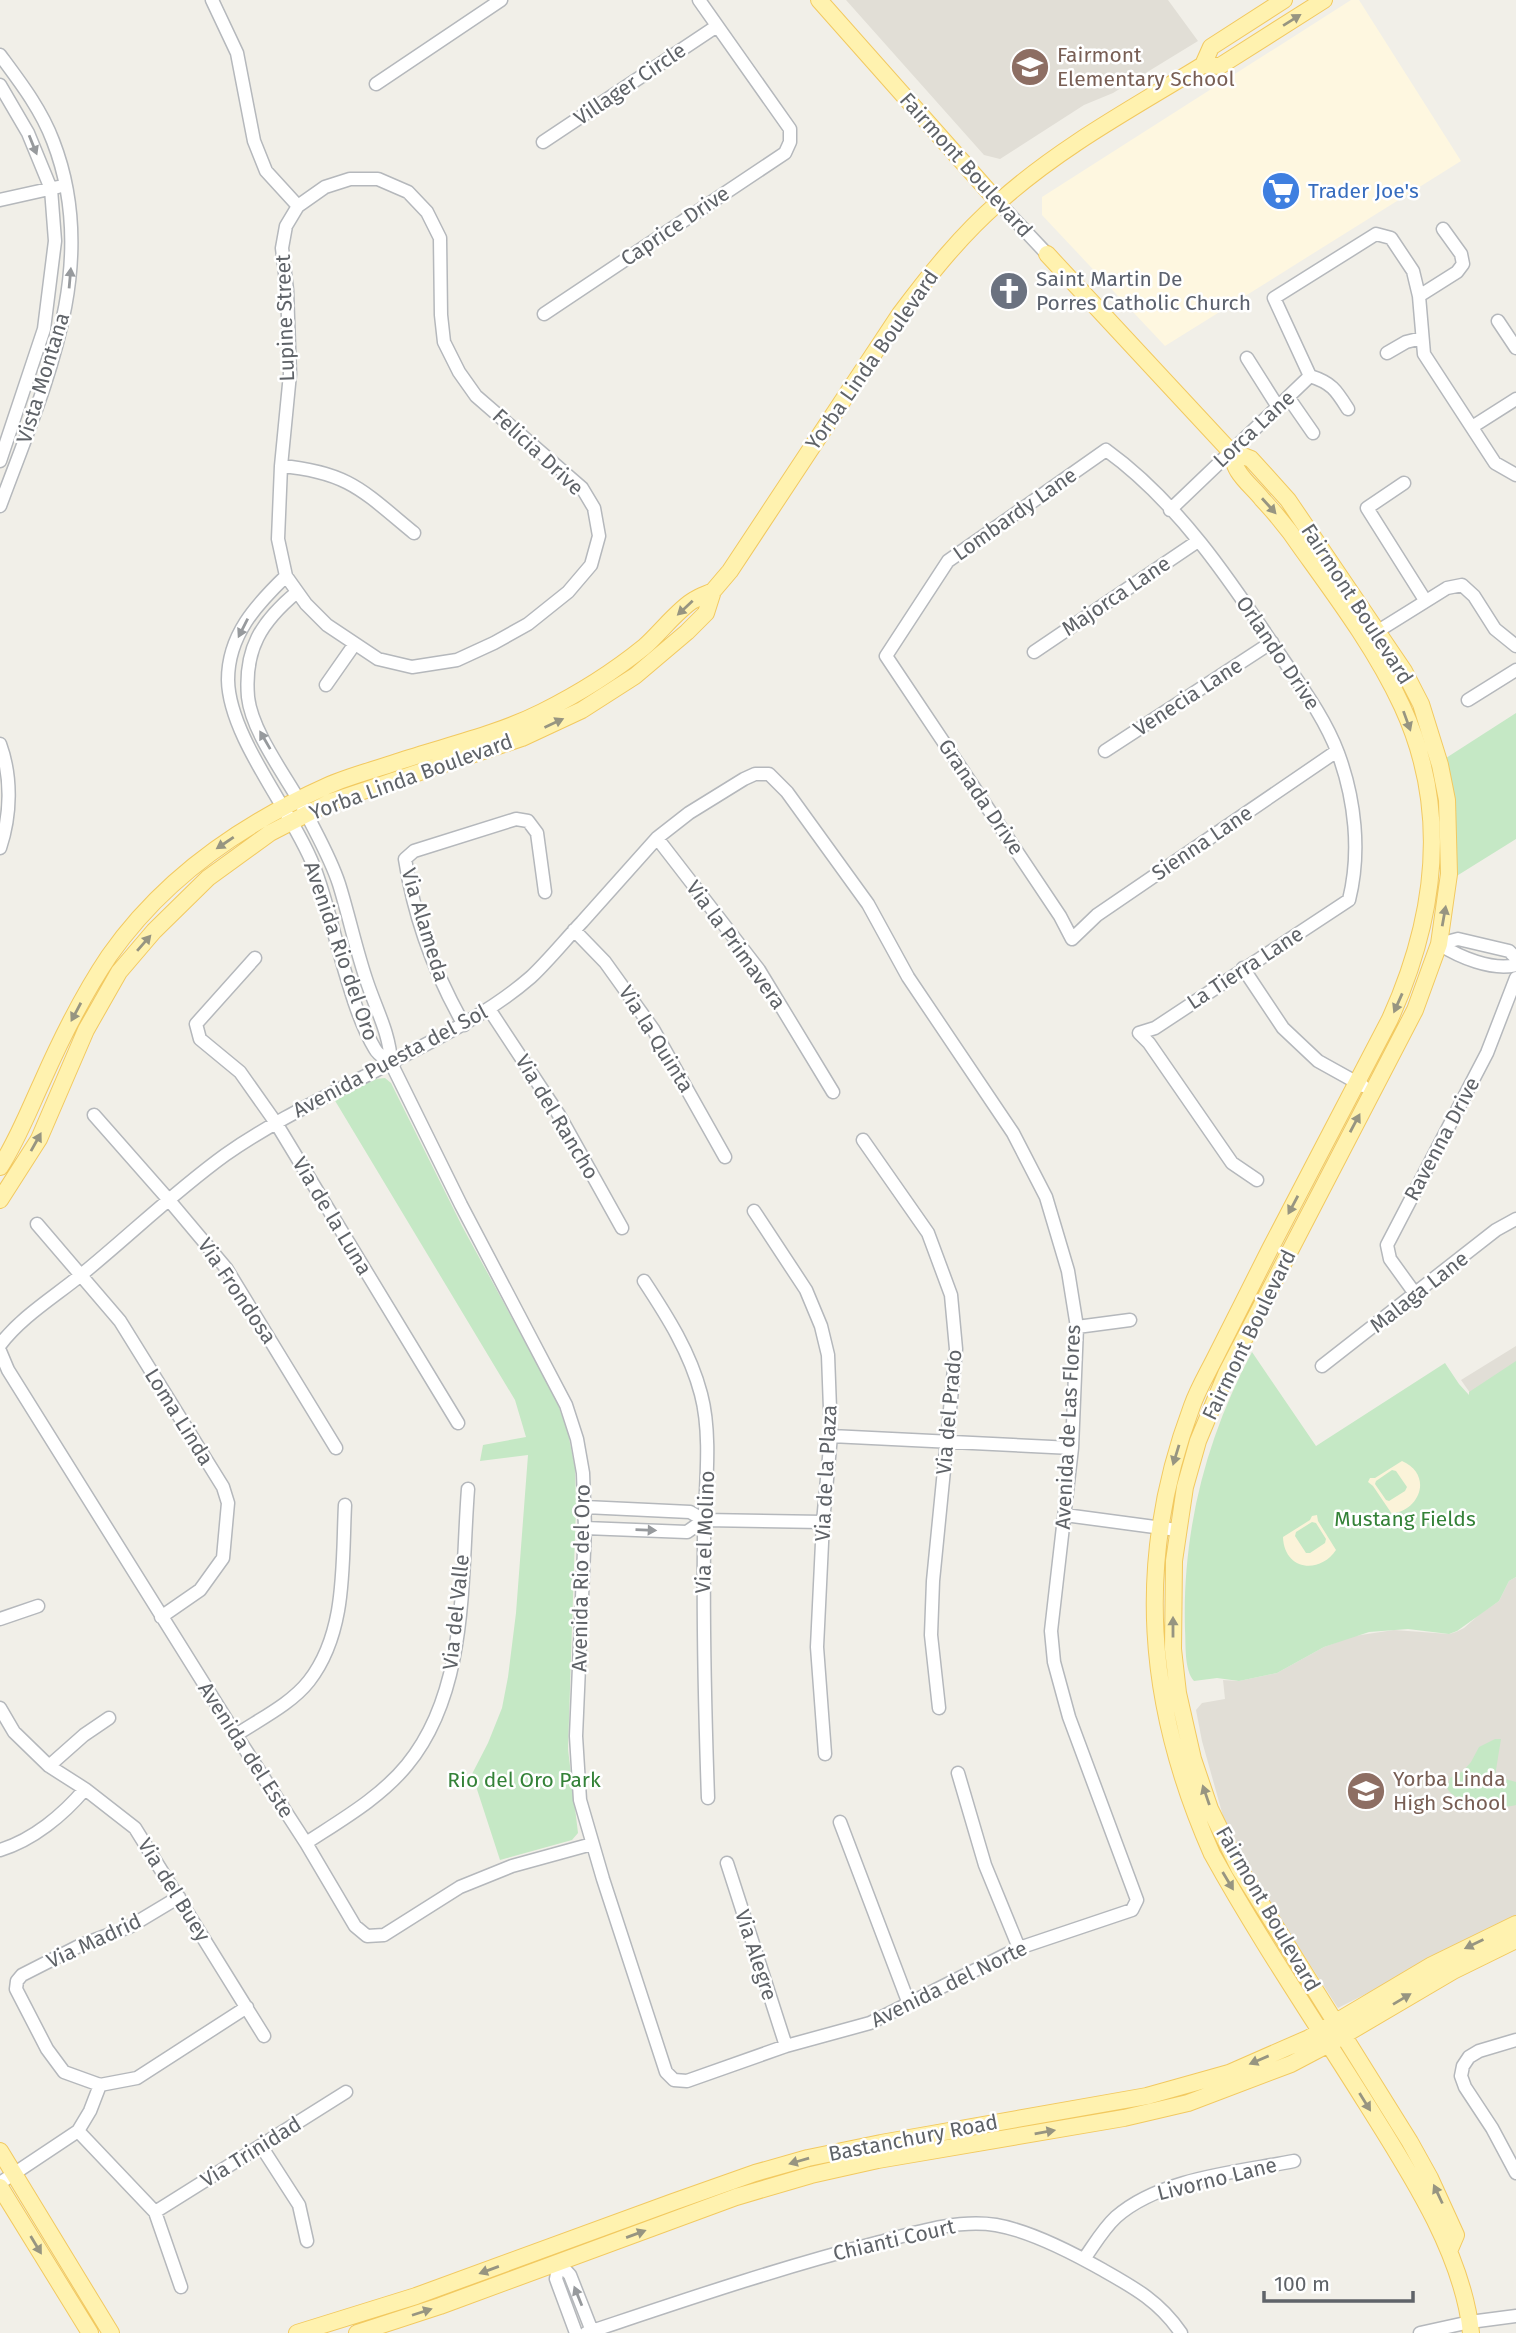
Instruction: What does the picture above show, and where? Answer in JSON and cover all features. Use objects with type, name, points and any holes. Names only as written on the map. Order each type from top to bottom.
[{"type":"main road","name":"Fairmont Boulevard","points":[[819,0],[998,202]]},
{"type":"main road","name":"Yorba Linda Boulevard","points":[[1203,65],[1211,47],[1284,0]]},
{"type":"main road","name":"Yorba Linda Boulevard","points":[[0,1167],[87,991],[110,955],[142,915],[174,883],[212,851],[302,807],[330,802],[383,782],[450,763],[522,738],[582,710],[619,676],[656,658],[706,613],[713,591],[730,571],[900,314],[963,236],[998,202],[1057,156],[1203,65],[1220,65],[1324,0]]},
{"type":"main road","name":"Fairmont Boulevard","points":[[1047,254],[1230,451],[1238,471],[1280,518],[1363,639],[1402,707],[1418,750],[1429,802],[1432,877],[1421,939],[1406,984],[1193,1403],[1172,1468],[1160,1527],[1154,1585],[1161,1695],[1188,1797],[1212,1854],[1252,1904],[1340,2029],[1430,2178],[1456,2235],[1450,2249]]},
{"type":"main road","name":"Fairmont Boulevard","points":[[1230,451],[1251,459],[1288,500],[1404,671],[1421,704],[1440,765],[1447,800],[1450,874],[1439,944],[1415,1010],[1221,1384],[1198,1441],[1185,1487],[1174,1561],[1173,1649],[1178,1693],[1193,1759],[1210,1809],[1239,1868],[1252,1904],[1325,2038],[1407,2169],[1441,2237],[1450,2249],[1470,2327]]},
{"type":"main road","points":[[1363,639],[1378,631]]},
{"type":"main road","name":"Yorba Linda Boulevard","points":[[0,1200],[38,1139],[86,1030],[119,972],[169,915],[208,878],[270,833],[287,814]]},
{"type":"main road","points":[[1421,939],[1439,944]]},
{"type":"main road","points":[[1161,1695],[1178,1693]]},
{"type":"main road","name":"Bastanchury Road","points":[[1340,2029],[1432,1965],[1516,1924]]},
{"type":"main road","name":"Bastanchury Road","points":[[357,2333],[440,2306],[736,2197],[811,2175],[878,2160],[1124,2118],[1188,2104],[1291,2064],[1340,2029],[1516,1940]]},
{"type":"main road","name":"Bastanchury Road","points":[[297,2333],[416,2296],[755,2173],[808,2158],[881,2143],[1147,2096],[1229,2073],[1325,2038]]},
{"type":"main road","points":[[0,2151],[4,2181],[90,2333]]},
{"type":"main road","points":[[4,2181],[111,2333]]},
{"type":"main road","points":[[553,2247],[559,2263]]},
{"type":"street","points":[[212,0],[237,53],[254,141],[266,171],[298,206]]},
{"type":"street","points":[[376,84],[500,0]]},
{"type":"street","points":[[699,0],[717,26]]},
{"type":"street","name":"Caprice Drive","points":[[544,314],[785,153],[790,142],[790,128],[717,26]]},
{"type":"street","name":"Villager Circle","points":[[543,142],[717,26]]},
{"type":"street","name":"Vista Montana","points":[[0,55],[29,93],[53,140],[66,186],[72,252],[69,294],[51,364],[0,506]]},
{"type":"street","name":"Vista Montana","points":[[0,85],[28,133],[51,189],[55,241],[44,329],[0,461]]},
{"type":"street","name":"Felicia Drive","points":[[286,576],[306,604],[327,625],[354,645],[378,659],[412,667],[457,660],[527,624],[568,592],[591,565],[599,536],[594,508],[582,488],[476,396],[459,372],[444,342],[440,239],[427,212],[408,192],[378,179],[350,179],[325,187],[298,206]]},
{"type":"street","points":[[0,200],[66,186]]},
{"type":"street","name":"Fairmont Boulevard","points":[[998,202],[1047,254]]},
{"type":"street","name":"Lupine Street","points":[[286,576],[278,538],[289,374],[287,290],[282,248],[286,226],[298,206]]},
{"type":"street","points":[[1443,229],[1461,254],[1463,264],[1457,272],[1419,296],[1424,354],[1495,463],[1516,475]]},
{"type":"street","name":"Lorca Lane","points":[[1170,510],[1310,376],[1273,298],[1376,234],[1391,238],[1413,271],[1419,296]]},
{"type":"street","points":[[1498,321],[1516,348]]},
{"type":"street","points":[[1387,353],[1406,342],[1422,338]]},
{"type":"street","points":[[1247,358],[1278,407]]},
{"type":"street","points":[[1310,376],[1326,381],[1349,409]]},
{"type":"street","points":[[1288,397],[1313,433]]},
{"type":"street","points":[[1472,427],[1516,399]]},
{"type":"street","name":"Orlando Drive","points":[[1106,450],[1170,510],[1221,569],[1310,699],[1337,751],[1352,802],[1355,840],[1353,884],[1349,900]]},
{"type":"street","name":"Lombardy Lane","points":[[886,656],[948,561],[1106,450]]},
{"type":"street","points":[[281,466],[327,472],[343,479],[358,487],[414,533]]},
{"type":"street","points":[[1404,483],[1367,508],[1425,600]]},
{"type":"street","name":"Majorca Lane","points":[[1034,652],[1198,541]]},
{"type":"street","name":"Avenida Rio del Oro","points":[[286,576],[243,624],[231,654],[228,680],[233,710],[243,735],[314,866],[349,989],[376,1052],[391,1063]]},
{"type":"street","points":[[1378,631],[1425,600],[1447,588],[1462,585],[1474,596],[1495,629],[1516,646]]},
{"type":"street","name":"Avenida Rio del Oro","points":[[297,592],[278,608],[258,633],[249,656],[247,675],[252,716],[302,807],[338,882],[366,981],[391,1045],[391,1063],[461,1205],[566,1405],[577,1439],[583,1473],[585,1528],[576,1736],[580,1800],[662,2061],[666,2072],[674,2080]]},
{"type":"street","name":"Venecia Lane","points":[[1105,751],[1272,642]]},
{"type":"street","points":[[326,685],[354,645]]},
{"type":"street","name":"Granada Drive","points":[[886,656],[1060,915],[1072,939]]},
{"type":"street","points":[[1468,700],[1516,670]]},
{"type":"street","points":[[0,744],[6,768],[8,796],[5,830],[0,848]]},
{"type":"street","name":"Sienna Lane","points":[[1072,939],[1097,915],[1337,751]]},
{"type":"street","name":"Avenida Puesta del Sol","points":[[0,1345],[10,1332],[168,1199],[227,1154],[276,1123],[464,1025],[489,1009],[531,977],[657,838],[689,813],[744,779],[755,774],[769,774]]},
{"type":"street","name":"Avenida de Las Flores","points":[[769,774],[787,792],[867,904],[916,988],[1013,1133],[1046,1197],[1068,1271],[1077,1327],[1072,1448],[1051,1631],[1054,1662],[1069,1717],[1137,1900]]},
{"type":"street","name":"Via Alameda","points":[[464,1025],[434,967],[407,875],[405,859],[414,851],[516,819],[528,821],[537,833],[545,892]]},
{"type":"street","name":"Via la Primavera","points":[[657,838],[759,970],[832,1092]]},
{"type":"street","name":"La Tierra Lane","points":[[1257,1180],[1232,1163],[1149,1043],[1139,1033],[1155,1028],[1349,900]]},
{"type":"street","name":"Via la Quinta","points":[[575,930],[605,962],[633,999],[725,1157]]},
{"type":"street","points":[[1439,944],[1458,939],[1509,951],[1516,958]]},
{"type":"street","points":[[1439,944],[1455,954],[1504,967],[1516,965]]},
{"type":"street","name":"Via de la Luna","points":[[255,958],[196,1024],[200,1039],[240,1073],[276,1123],[458,1423]]},
{"type":"street","points":[[1243,968],[1283,1028],[1318,1061],[1372,1091]]},
{"type":"street","name":"Ravenna Drive","points":[[1416,1295],[1390,1259],[1388,1245],[1512,1003],[1516,978]]},
{"type":"street","name":"Via del Rancho","points":[[489,1009],[559,1115],[622,1228]]},
{"type":"street","name":"Via Frondosa","points":[[94,1115],[226,1268],[336,1448]]},
{"type":"street","name":"Via del Prado","points":[[863,1140],[928,1233],[951,1295],[956,1349],[931,1635],[939,1708]]},
{"type":"street","name":"Via de la Plaza","points":[[754,1211],[806,1290],[821,1326],[828,1355],[831,1436],[823,1522],[817,1647],[825,1754]]},
{"type":"street","name":"Malaga Lane","points":[[1322,1367],[1496,1230],[1516,1219]]},
{"type":"street","name":"Loma Linda","points":[[37,1224],[120,1321],[223,1487],[228,1503],[223,1558],[200,1590],[161,1617]]},
{"type":"street","name":"Via el Molino","points":[[643,1281],[672,1324],[686,1351],[702,1395],[707,1452],[703,1663],[708,1798]]},
{"type":"street","points":[[1077,1327],[1130,1320]]},
{"type":"street","name":"Avenida del Este","points":[[0,1351],[8,1370],[161,1617],[306,1843],[355,1926],[367,1936],[384,1934],[460,1887],[491,1874],[592,1844]]},
{"type":"street","points":[[831,1436],[1072,1448]]},
{"type":"street","name":"Via del Valle","points":[[306,1843],[366,1804],[407,1765],[433,1725],[446,1690],[456,1645],[468,1489]]},
{"type":"street","points":[[236,1735],[288,1701],[309,1682],[326,1652],[335,1629],[340,1603],[345,1505]]},
{"type":"street","points":[[584,1507],[690,1512],[704,1520],[823,1522]]},
{"type":"street","points":[[1065,1515],[1177,1530]]},
{"type":"street","points":[[585,1528],[687,1531],[704,1520]]},
{"type":"street","points":[[0,1619],[38,1606]]},
{"type":"street","name":"Via del Buey","points":[[0,1709],[14,1732],[49,1766],[85,1789],[135,1828],[264,2036]]},
{"type":"street","points":[[49,1766],[84,1735],[109,1718]]},
{"type":"street","points":[[958,1773],[985,1865],[1019,1948]]},
{"type":"street","points":[[0,1850],[14,1846],[65,1812],[85,1789]]},
{"type":"street","points":[[840,1822],[909,2004]]},
{"type":"street","name":"Via Alegre","points":[[727,1863],[786,2046]]},
{"type":"street","name":"Via Madrid","points":[[100,2085],[64,2072],[47,2049],[16,1989],[17,1981],[22,1975],[81,1945],[129,1927],[179,1897]]},
{"type":"street","name":"Avenida del Norte","points":[[674,2080],[687,2081],[786,2046],[870,2023],[1019,1948],[1132,1910],[1137,1900]]},
{"type":"street","points":[[4,2181],[78,2131],[90,2111],[100,2085],[137,2078],[247,2007]]},
{"type":"street","points":[[1516,2040],[1479,2051],[1469,2057],[1461,2076],[1516,2173]]},
{"type":"street","name":"Via Trinidad","points":[[155,2212],[346,2092]]},
{"type":"street","points":[[78,2131],[155,2212],[181,2287]]},
{"type":"street","points":[[261,2146],[299,2205],[307,2241]]},
{"type":"street","name":"Livorno Lane","points":[[1084,2259],[1104,2229],[1116,2217],[1147,2196],[1193,2182],[1294,2161]]},
{"type":"street","name":"Chianti Court","points":[[589,2332],[818,2258],[934,2228],[963,2224],[995,2225],[1022,2232],[1084,2259],[1149,2296],[1181,2333]]},
{"type":"street","points":[[559,2263],[570,2275],[589,2332]]},
{"type":"street","points":[[559,2263],[556,2279],[576,2333]]},
{"type":"street","points":[[1420,2333],[1470,2327],[1516,2316]]},
{"type":"shaded area","name":"Fairmont Elementary School","points":[[846,0],[1168,0],[1198,41],[1113,93],[1084,105],[1000,159],[984,155]]},
{"type":"shaded area","points":[[1351,0],[1359,0],[1461,161],[1165,346],[1042,215],[1042,197]]},
{"type":"shaded area","points":[[1516,1346],[1516,1436],[1482,1410],[1461,1380]]},
{"type":"shaded area","name":"Yorba Linda High School","points":[[1516,1577],[1516,1918],[1338,2008],[1230,1841],[1196,1710],[1202,1703],[1225,1699],[1223,1680],[1239,1681],[1277,1673],[1324,1647],[1354,1636],[1394,1630],[1449,1634],[1456,1632],[1499,1601],[1509,1581]]},
{"type":"green space","points":[[1516,713],[1516,839],[1455,877],[1446,758]]},
{"type":"green space","name":"Rio del Oro Park","points":[[385,1078],[391,1083],[462,1226],[556,1399],[568,1433],[575,1468],[568,1749],[578,1833],[572,1840],[500,1860],[472,1774],[502,1708],[508,1677],[516,1613],[528,1455],[480,1461],[483,1445],[526,1437],[515,1400],[334,1099],[375,1079]]},
{"type":"green space","name":"Mustang Fields","points":[[1252,1352],[1316,1446],[1445,1363],[1469,1395],[1469,1392],[1516,1361],[1516,1577],[1509,1581],[1499,1601],[1449,1634],[1408,1629],[1369,1632],[1324,1647],[1277,1673],[1239,1681],[1217,1678],[1194,1681],[1187,1664],[1185,1630],[1185,1593],[1193,1521],[1210,1452],[1222,1418]]},
{"type":"green space","points":[[1501,1739],[1495,1776],[1516,1782],[1516,1805],[1500,1807],[1478,1804],[1451,1794],[1447,1788],[1450,1778],[1463,1771],[1479,1747]]},
{"type":"sand","points":[[1402,1461],[1417,1474],[1420,1490],[1410,1505],[1392,1514],[1368,1482],[1370,1478],[1375,1478]],"holes":[[[1392,1470],[1396,1471],[1407,1487],[1389,1501],[1375,1484]]]},
{"type":"sand","points":[[1317,1515],[1336,1550],[1329,1558],[1312,1566],[1296,1562],[1289,1556],[1283,1537]],"holes":[[[1312,1522],[1316,1523],[1326,1539],[1325,1543],[1306,1553],[1295,1536],[1296,1532]]]},
{"type":"place","name":"Fairmont Elementary School","points":[[1030,67]]},
{"type":"place","name":"Trader Joe's","points":[[1281,191]]},
{"type":"place","name":"Saint Martin De Porres Catholic Church","points":[[1009,291]]},
{"type":"place","name":"Yorba Linda High School","points":[[1366,1791]]}]
